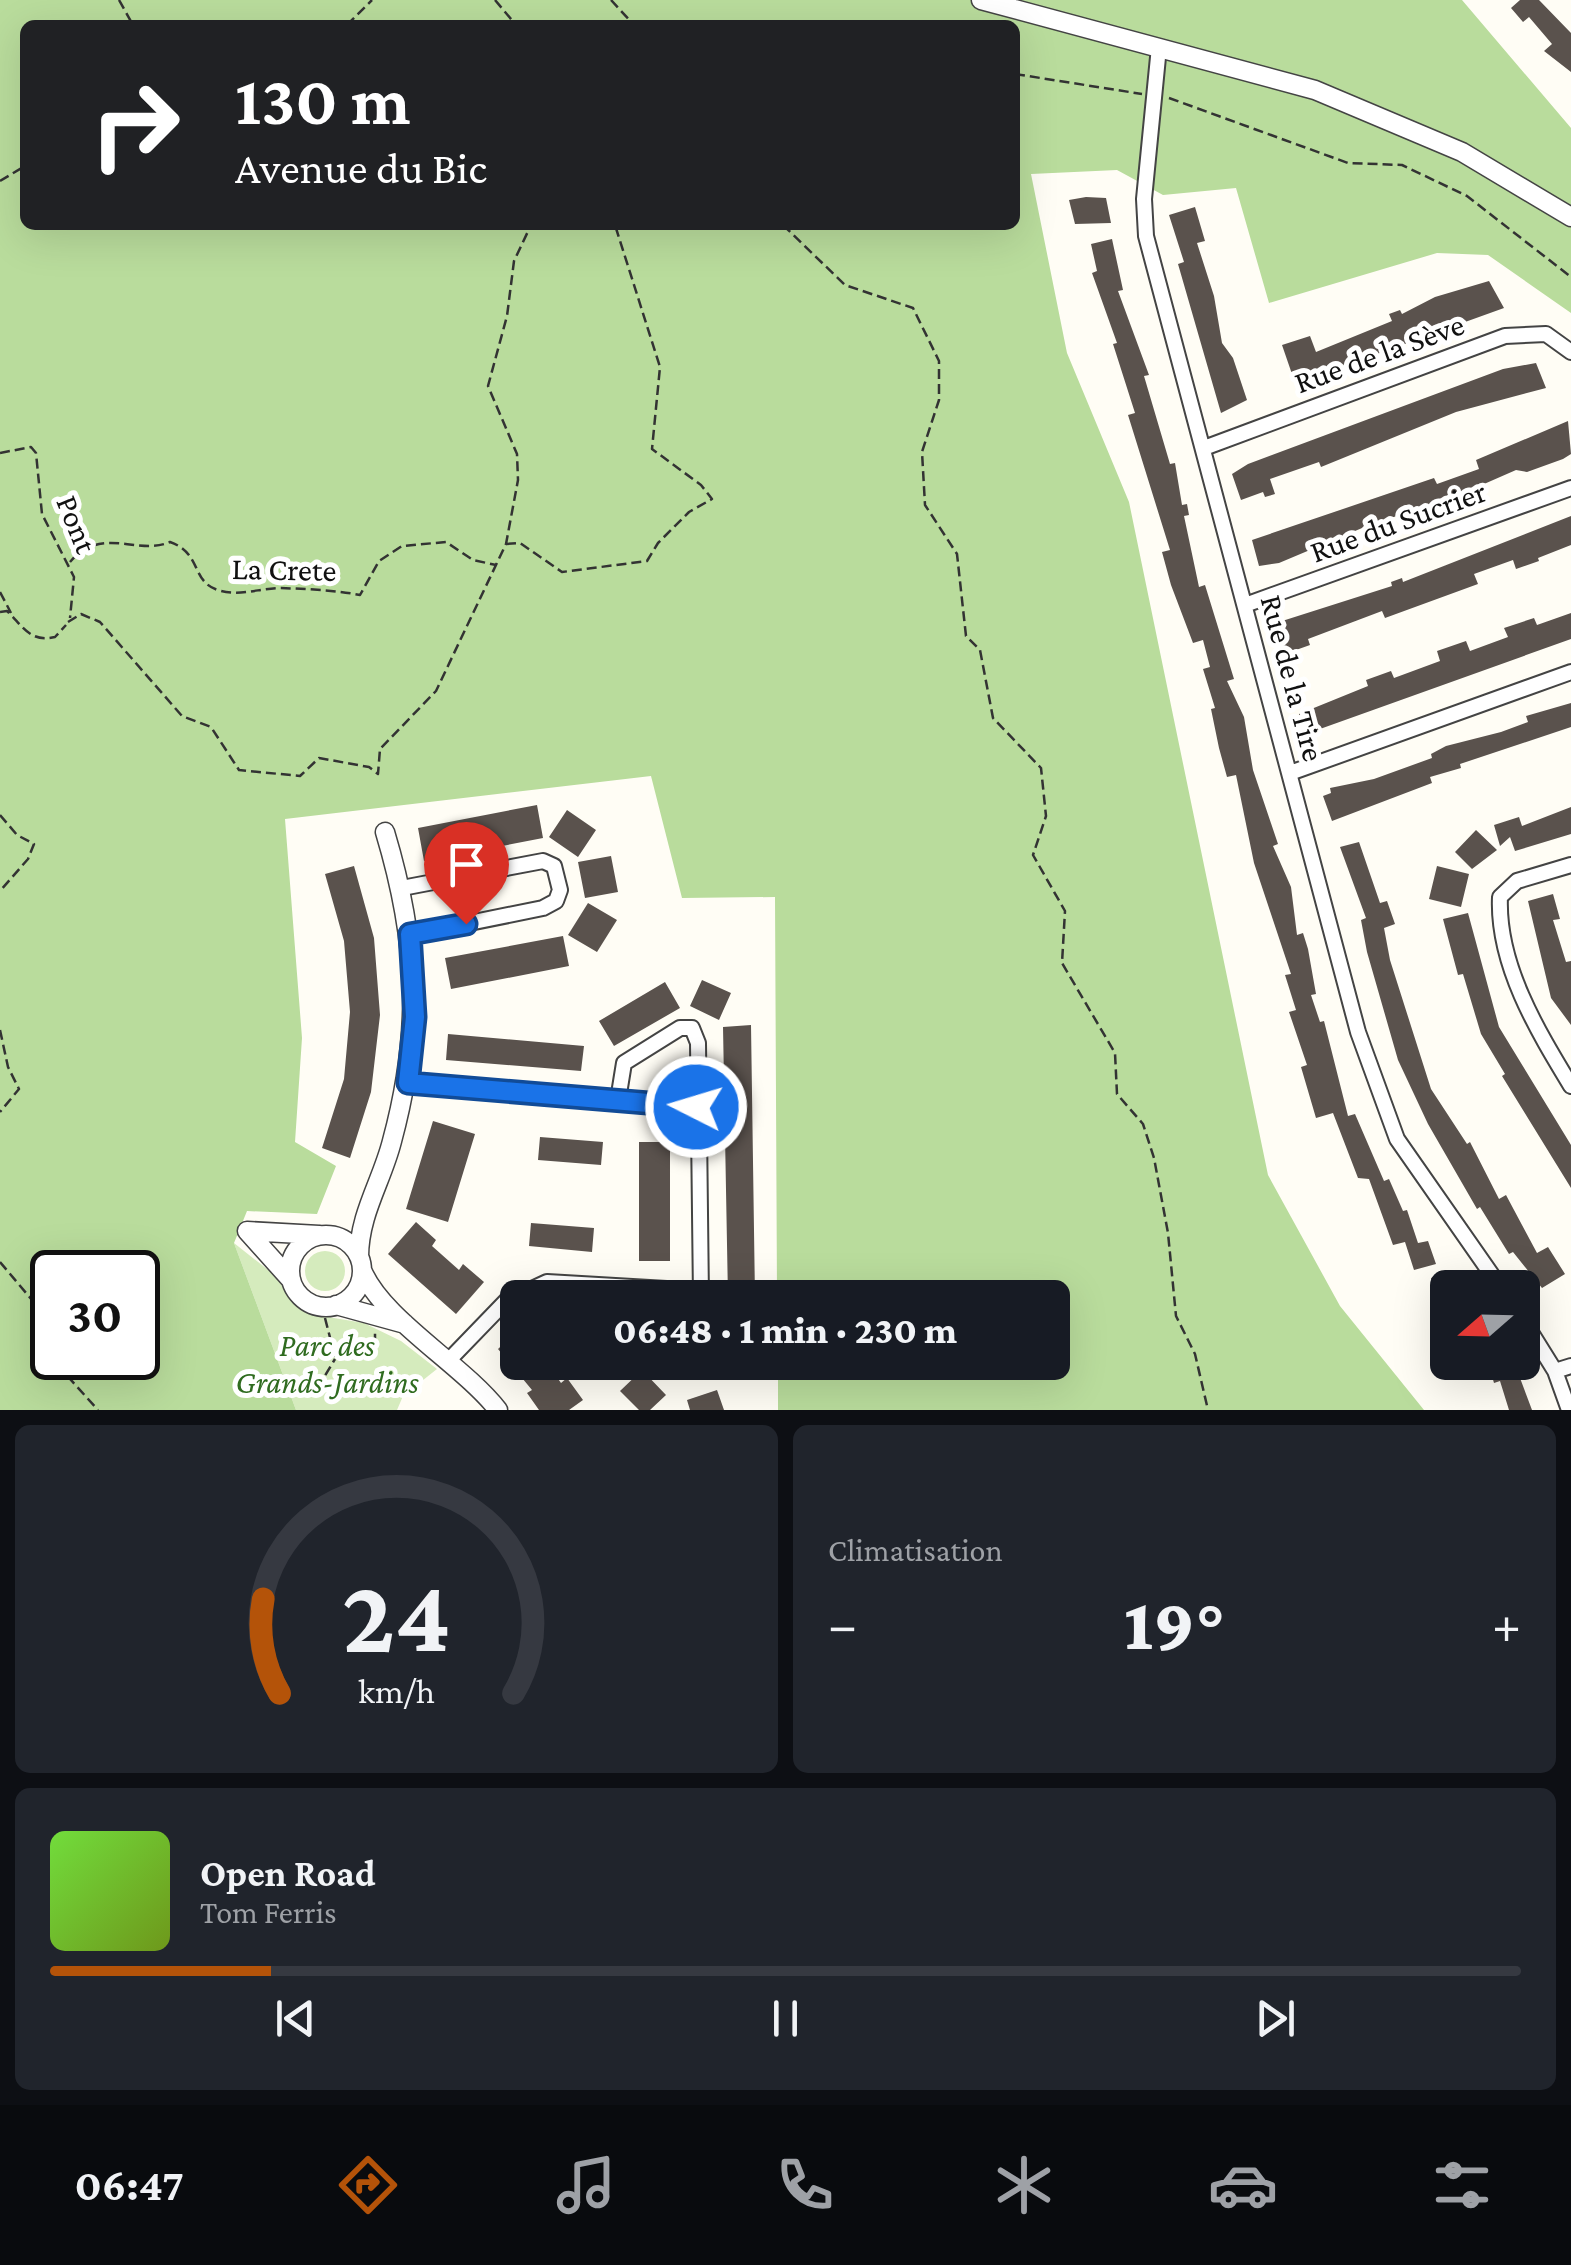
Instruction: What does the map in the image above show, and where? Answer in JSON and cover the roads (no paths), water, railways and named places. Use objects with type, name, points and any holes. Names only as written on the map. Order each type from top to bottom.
[{"type":"street","points":[[981,0],[1316,90],[1462,152],[1571,217]]},
{"type":"street","name":"Rue de la Tire","points":[[1159,46],[1144,199],[1146,236],[1358,1032],[1396,1139],[1488,1270]]},
{"type":"street","name":"Rue de la Sève","points":[[1204,448],[1506,336],[1546,334],[1571,352]]},
{"type":"street","name":"Rue du Sucrier","points":[[1244,605],[1571,488]]},
{"type":"street","points":[[1290,774],[1571,672]]},
{"type":"street","points":[[331,1306],[355,1292],[359,1236],[389,1154],[408,1083],[415,1017],[410,934],[402,888],[385,832]]},
{"type":"street","points":[[402,888],[536,862],[549,862],[556,871],[560,896],[550,905],[410,934]]},
{"type":"street","points":[[1571,865],[1516,881],[1500,896],[1499,916],[1528,1014],[1571,1086]]},
{"type":"street","points":[[618,1100],[624,1062],[686,1027],[697,1036],[701,1280]]},
{"type":"street","points":[[408,1083],[696,1107]]},
{"type":"street","points":[[290,1280],[292,1256],[299,1246],[326,1235],[370,1199]]},
{"type":"street","points":[[410,1325],[303,1299],[247,1231],[344,1239],[376,1295],[450,1360],[498,1410]]},
{"type":"street","points":[[450,1360],[500,1306]]},
{"type":"street","points":[[1540,1347],[1555,1371],[1569,1410]]},
{"type":"street","points":[[1555,1371],[1571,1366]]},
{"type":"park label","name":"Parc des Grands-Jardins","points":[[327,1364]]}]
